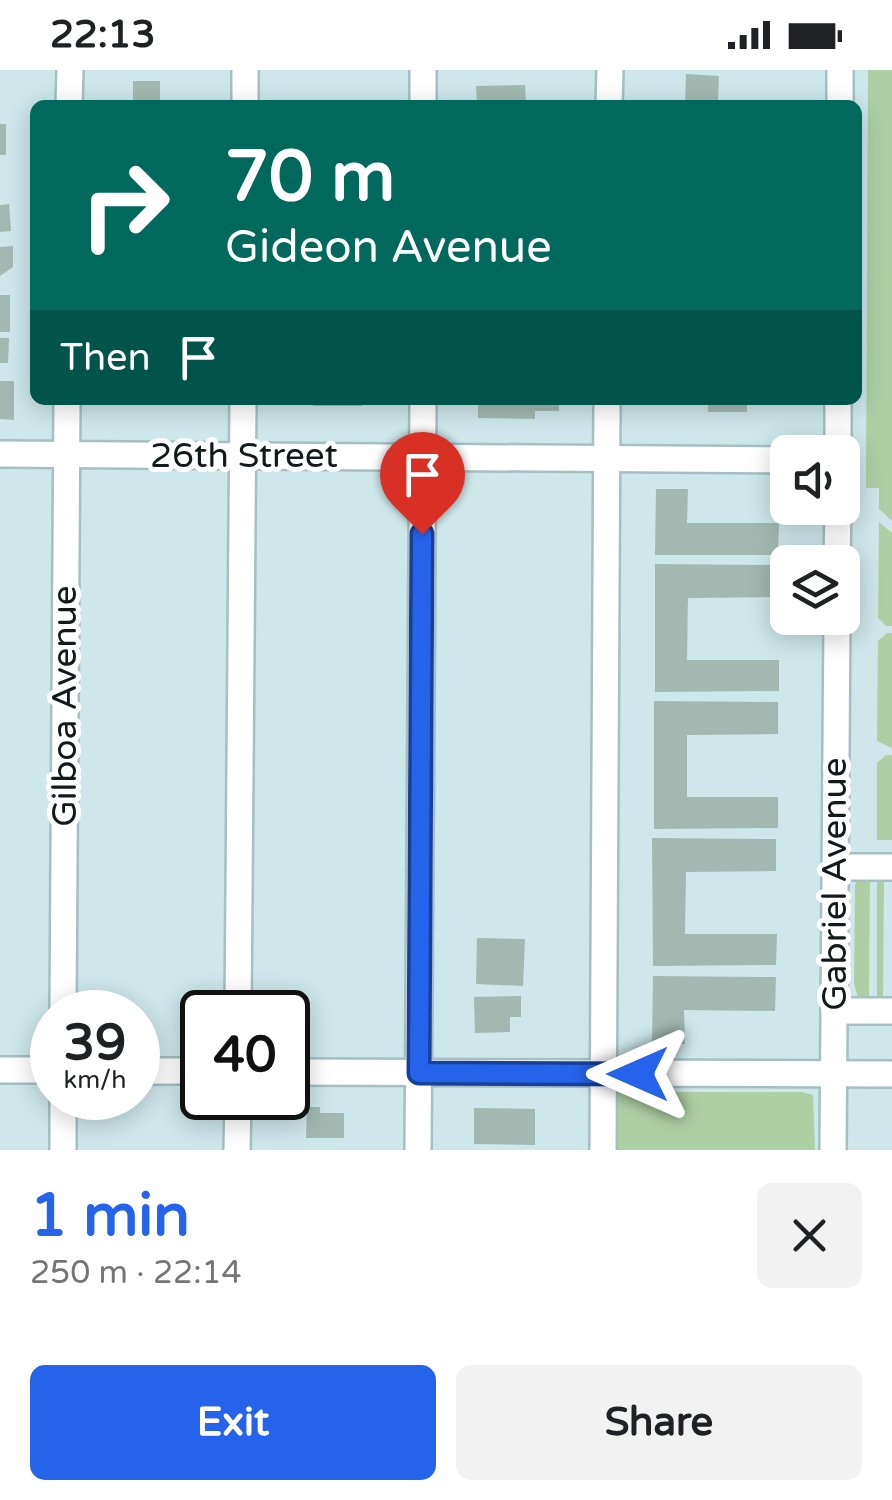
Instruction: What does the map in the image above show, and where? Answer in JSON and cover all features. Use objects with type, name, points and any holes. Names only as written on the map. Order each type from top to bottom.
[{"type":"street","points":[[69,100],[70,70]]},
{"type":"street","points":[[245,100],[246,70]]},
{"type":"street","points":[[423,100],[424,70]]},
{"type":"street","points":[[609,100],[610,70]]},
{"type":"street","points":[[840,70],[840,100]]},
{"type":"street","name":"Gilboa Avenue","points":[[64,990],[68,405]]},
{"type":"street","points":[[238,990],[243,405]]},
{"type":"street","points":[[418,1150],[422,405]]},
{"type":"street","points":[[603,1150],[607,405]]},
{"type":"street","points":[[838,405],[838,435]]},
{"type":"street","name":"26th Street","points":[[0,454],[770,460]]},
{"type":"street","name":"Gabriel Avenue","points":[[834,1150],[837,635]]},
{"type":"street","points":[[835,867],[892,867]]},
{"type":"street","points":[[834,1011],[892,1011]]},
{"type":"street","points":[[0,1070],[30,1070]]},
{"type":"street","points":[[310,1072],[892,1074]]},
{"type":"street","points":[[62,1150],[63,1120]]},
{"type":"street","points":[[237,1150],[238,1120]]},
{"type":"green space","points":[[868,70],[892,70],[892,521],[879,509],[879,488],[866,488]]},
{"type":"green space","points":[[879,522],[892,533],[892,626],[878,618]]},
{"type":"green space","points":[[892,633],[892,748],[877,741],[878,641]]},
{"type":"green space","points":[[892,755],[892,840],[877,840],[877,763]]},
{"type":"green space","points":[[870,872],[869,1001],[858,997],[854,984],[855,885],[857,879]]},
{"type":"green space","points":[[877,873],[884,878],[883,996],[877,1001]]},
{"type":"green space","points":[[619,1092],[813,1095],[815,1150],[615,1150],[615,1096]]},
{"type":"building","points":[[686,74],[719,76],[718,100],[685,100]]},
{"type":"building","points":[[133,81],[160,81],[160,100],[133,100]]},
{"type":"building","points":[[525,85],[526,100],[477,100],[476,86]]},
{"type":"building","points":[[0,124],[6,124],[6,155],[0,155]]},
{"type":"building","points":[[9,204],[11,231],[0,232],[0,205]]},
{"type":"building","points":[[13,246],[13,267],[0,276],[0,247]]},
{"type":"building","points":[[0,295],[10,295],[10,332],[0,332]]},
{"type":"building","points":[[0,338],[9,338],[8,363],[0,363]]},
{"type":"building","points":[[0,381],[14,381],[14,420],[0,419]]},
{"type":"building","points":[[478,405],[559,405],[559,411],[535,411],[535,419],[478,418]]},
{"type":"building","points":[[708,405],[747,405],[747,412],[708,412]]},
{"type":"building","points":[[656,489],[688,489],[687,523],[779,525],[778,545],[770,545],[770,555],[655,555]]},
{"type":"building","points":[[655,564],[770,565],[770,597],[688,598],[687,660],[779,660],[779,691],[655,692]]},
{"type":"building","points":[[654,701],[778,702],[778,734],[687,735],[687,797],[778,797],[778,828],[654,829]]},
{"type":"building","points":[[652,838],[776,839],[776,871],[686,872],[685,934],[777,934],[776,965],[653,966]]},
{"type":"building","points":[[477,938],[525,939],[523,986],[476,984]]},
{"type":"building","points":[[653,976],[776,977],[775,1011],[684,1010],[685,1044],[652,1044]]},
{"type":"building","points":[[521,996],[521,1017],[510,1017],[510,1032],[475,1033],[474,997]]},
{"type":"building","points":[[310,1107],[320,1107],[320,1113],[344,1113],[344,1138],[306,1138]]},
{"type":"building","points":[[474,1108],[535,1109],[535,1145],[474,1144]]},
{"type":"route","points":[[422,534],[419,1073],[638,1074]]}]
